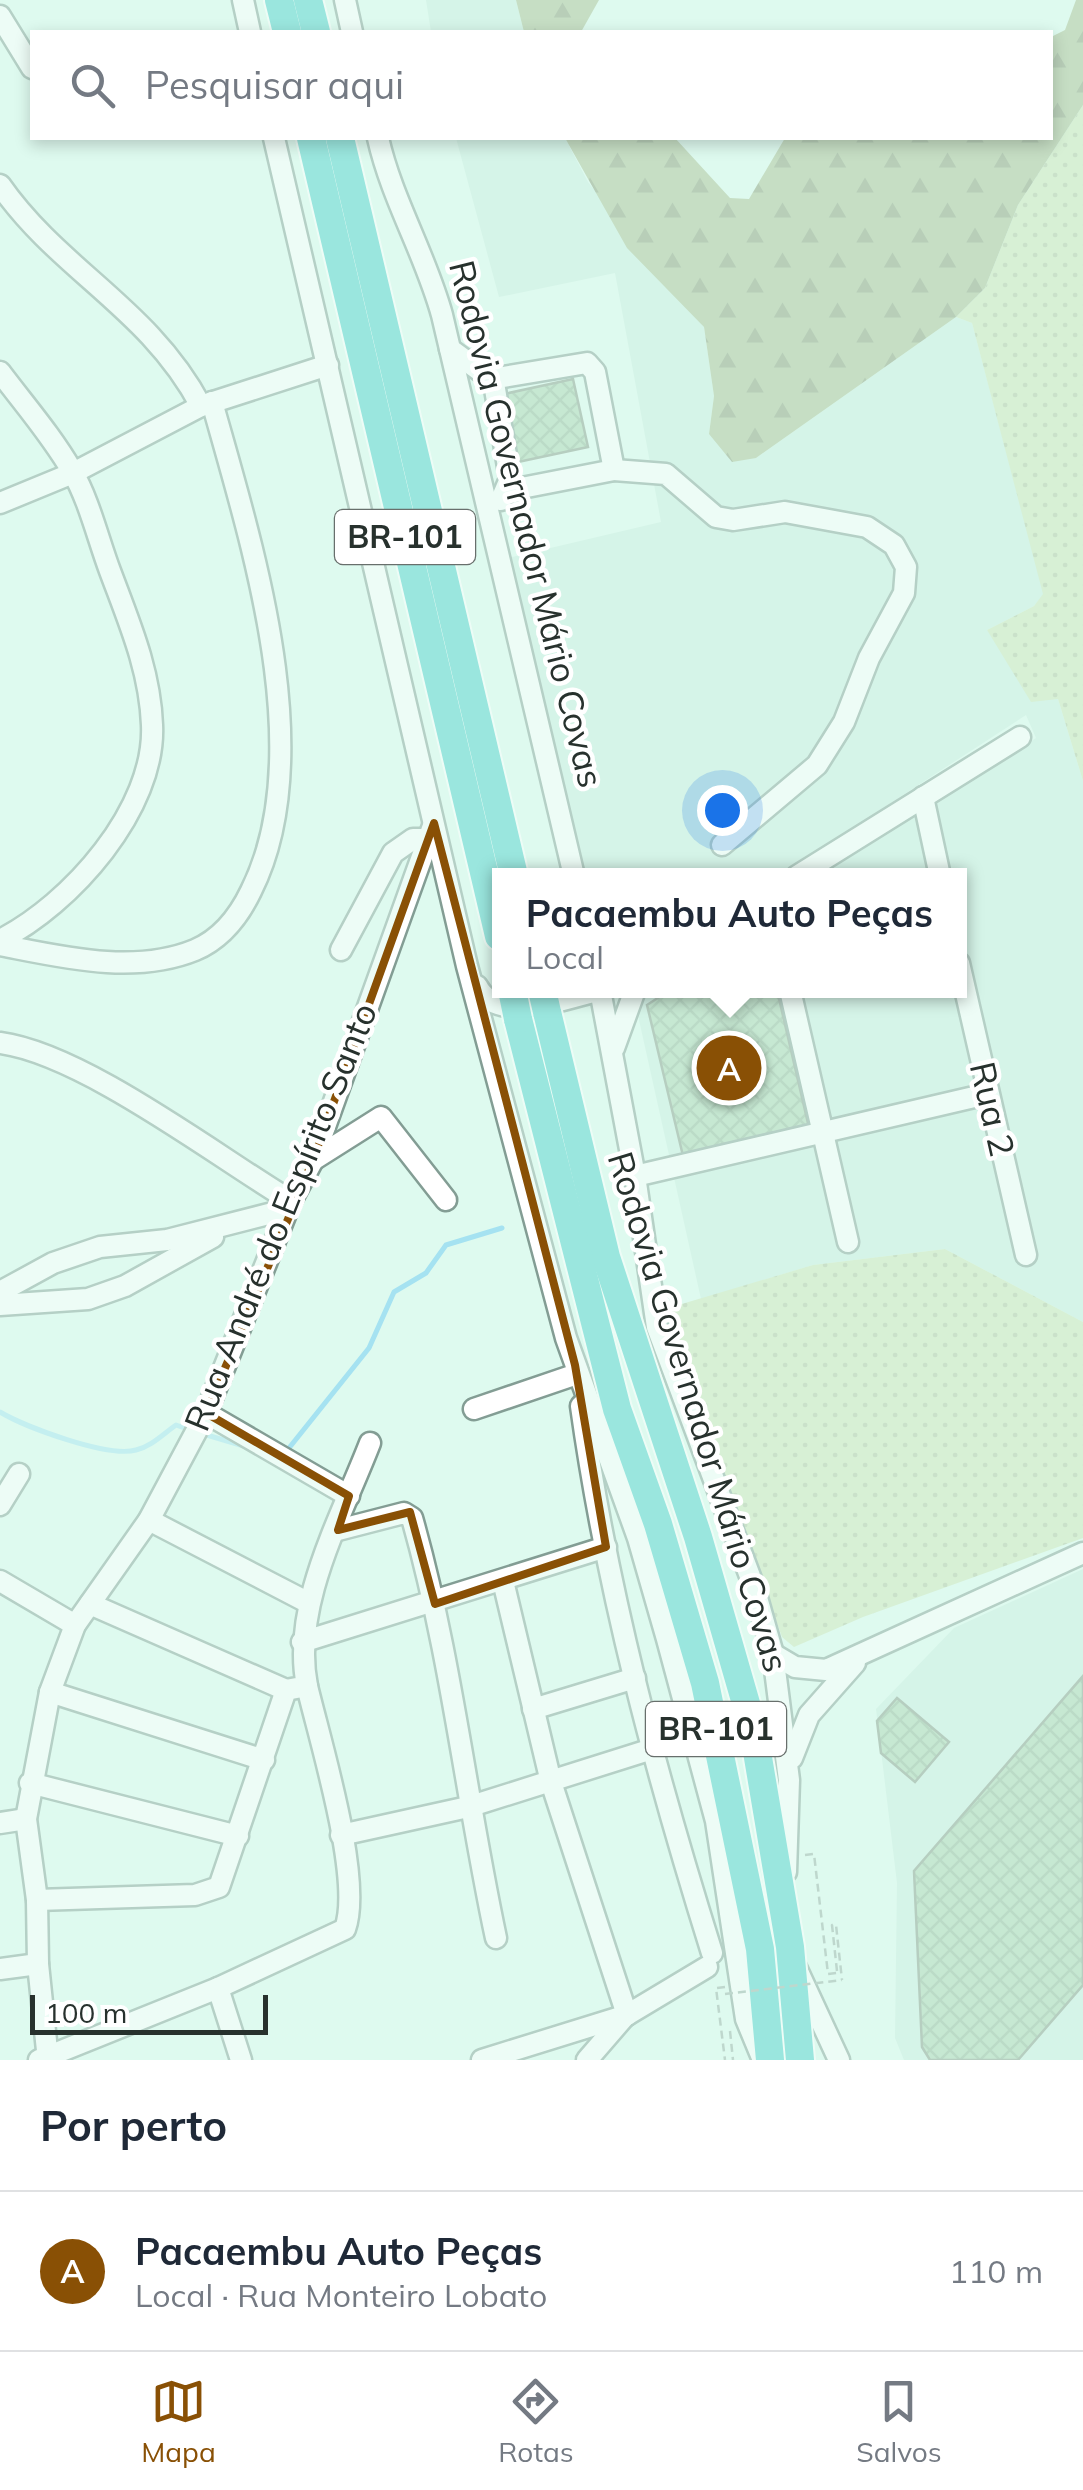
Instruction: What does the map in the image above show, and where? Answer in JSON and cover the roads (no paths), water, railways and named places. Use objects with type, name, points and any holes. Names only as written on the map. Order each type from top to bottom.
[{"type":"highway","points":[[279,0],[286,30]]},
{"type":"highway","points":[[308,0],[316,30]]},
{"type":"highway","name":"BR-101","points":[[311,140],[492,906]]},
{"type":"highway","name":"BR-101","points":[[340,140],[512,868]]},
{"type":"highway","name":"Rodovia Governador Mário Covas","points":[[514,998],[617,1409],[658,1524],[706,1683],[756,1932],[762,2058]]},
{"type":"highway","name":"Rodovia Governador Mário Covas","points":[[548,998],[606,1256],[733,1649],[753,1728],[791,1956],[800,2060]]},
{"type":"street","points":[[243,0],[250,30]]},
{"type":"street","points":[[345,0],[352,30]]},
{"type":"street","points":[[0,16],[30,65]]},
{"type":"street","points":[[274,140],[432,831],[467,966],[576,1369],[654,1588],[707,1787],[730,1894],[746,2019]]},
{"type":"street","name":"Rodovia Governador Mário Covas","points":[[379,140],[391,187],[432,282],[450,349],[572,868]]},
{"type":"street","points":[[0,185],[34,226],[163,344],[207,404],[266,612],[280,785],[272,845],[241,912],[198,949],[165,960],[130,962],[0,943]]},
{"type":"street","points":[[450,349],[491,378],[508,463],[506,491],[489,518]]},
{"type":"street","points":[[491,378],[587,363],[595,372],[614,470]]},
{"type":"street","points":[[0,503],[73,473],[207,404],[328,364]]},
{"type":"street","points":[[0,372],[73,473],[143,659],[152,731],[134,800],[106,848],[77,885],[0,943]]},
{"type":"street","points":[[506,491],[614,470],[666,474],[716,517],[733,520],[785,512],[867,527],[894,545],[906,568],[904,593],[869,658],[844,722],[817,764],[722,845]]},
{"type":"street","points":[[809,868],[1020,737]]},
{"type":"street","points":[[923,797],[938,868]]},
{"type":"street","points":[[340,950],[393,852],[432,831]]},
{"type":"street","name":"Rua André do Espírito Santo","points":[[45,2059],[38,1900],[26,1818],[50,1692],[75,1625],[149,1520],[206,1412],[290,1205],[313,1160],[432,831]]},
{"type":"street","points":[[467,966],[481,993],[496,1007],[510,1010],[548,998]]},
{"type":"street","name":"Rodovia Governador Mário Covas","points":[[601,998],[635,1176],[657,1327],[757,1596],[773,1654],[789,1780],[784,1915]]},
{"type":"street","points":[[612,1054],[632,998]]},
{"type":"street","points":[[792,998],[848,1242]]},
{"type":"street","name":"Rua 2","points":[[966,998],[1026,1255]]},
{"type":"street","points":[[0,1042],[35,1051],[78,1072],[290,1205]]},
{"type":"street","points":[[635,1176],[987,1094]]},
{"type":"street","points":[[313,1160],[382,1116],[446,1200]]},
{"type":"street","points":[[0,1305],[88,1299],[172,1250],[290,1205]]},
{"type":"street","points":[[0,1292],[100,1247],[172,1250]]},
{"type":"street","points":[[27,1277],[32,1302]]},
{"type":"street","points":[[474,1409],[576,1369]]},
{"type":"street","points":[[576,1369],[606,1547],[652,1748],[710,1960],[737,1992],[762,2058]]},
{"type":"street","points":[[206,1412],[350,1496]]},
{"type":"street","points":[[38,1900],[210,1892],[224,1879],[264,1760],[297,1688],[307,1602],[370,1443]]},
{"type":"street","points":[[0,1505],[19,1474]]},
{"type":"street","points":[[338,1530],[408,1514],[435,1604],[468,1807],[496,1938]]},
{"type":"street","points":[[149,1520],[307,1602]]},
{"type":"street","points":[[302,1642],[435,1604],[606,1547]]},
{"type":"street","points":[[773,1654],[795,1667],[826,1670],[1083,1554]]},
{"type":"street","points":[[0,1581],[75,1625]]},
{"type":"street","points":[[503,1582],[551,1782],[626,2015]]},
{"type":"street","points":[[90,1604],[297,1688]]},
{"type":"street","points":[[789,1780],[795,1746],[818,1700],[858,1660],[886,1643]]},
{"type":"street","points":[[533,1709],[635,1678]]},
{"type":"street","points":[[45,2059],[218,1988],[345,1929],[350,1902],[341,1835],[297,1688]]},
{"type":"street","points":[[50,1692],[264,1760]]},
{"type":"street","points":[[341,1835],[468,1807],[652,1748]]},
{"type":"street","points":[[30,1782],[238,1836]]},
{"type":"street","points":[[0,1823],[26,1818]]},
{"type":"street","points":[[482,2060],[626,2015],[710,1960],[730,1894]]},
{"type":"street","points":[[791,1956],[839,2060]]},
{"type":"street","points":[[0,1969],[38,1964]]},
{"type":"street","points":[[218,1988],[240,2060]]},
{"type":"street","points":[[587,2060],[626,2015]]},
{"type":"waterway","points":[[285,1453],[369,1348],[394,1292],[426,1273],[446,1245],[502,1228]]},
{"type":"waterway","points":[[0,1412],[67,1440],[106,1450],[136,1450],[176,1425],[190,1430]]},
{"type":"waterway","points":[[200,1433],[247,1447]]},
{"type":"place","name":"Pacaembu Auto Peças","points":[[729,1068]]}]
